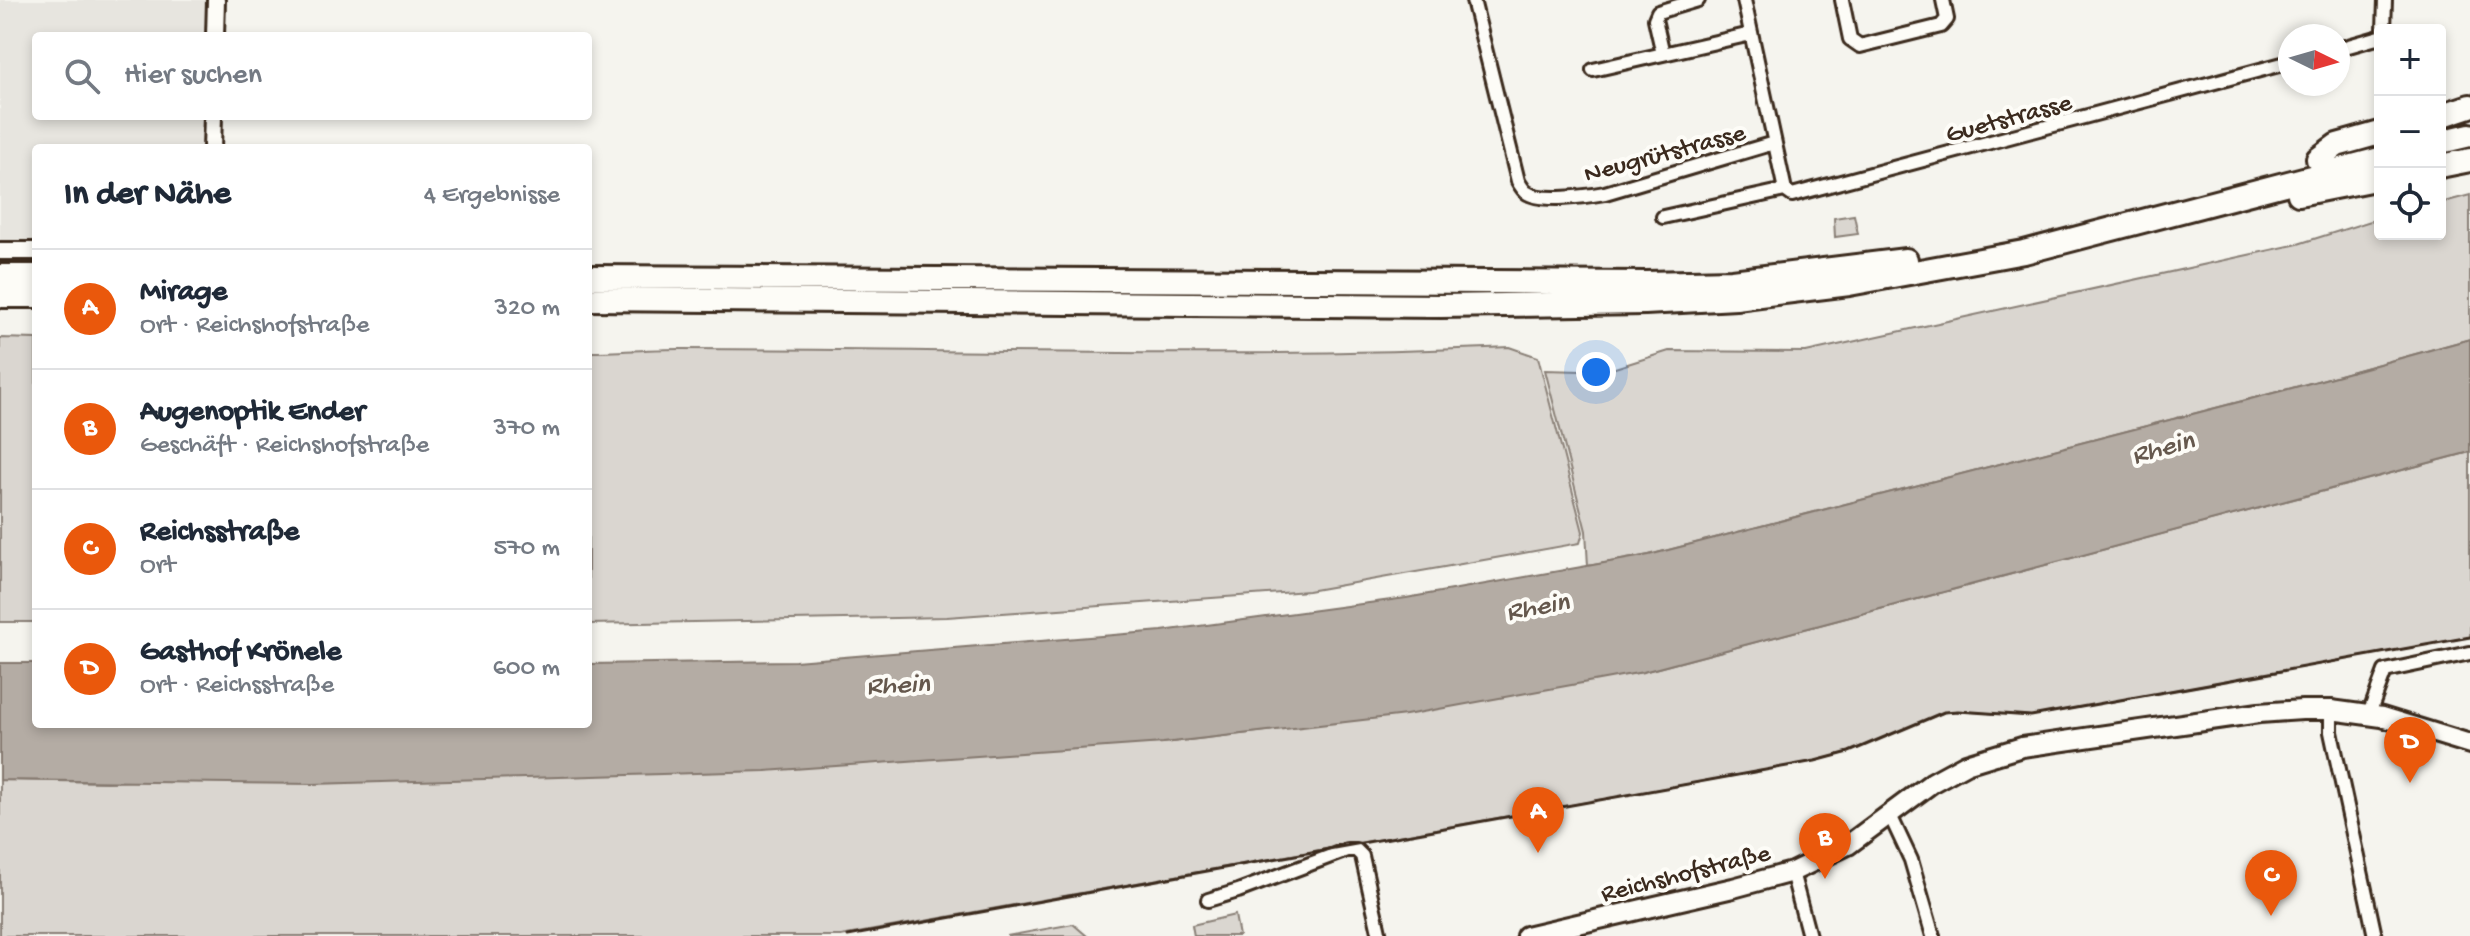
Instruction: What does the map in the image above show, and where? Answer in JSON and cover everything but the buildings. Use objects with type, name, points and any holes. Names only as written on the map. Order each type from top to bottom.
[{"type":"highway","points":[[2446,114],[2470,106]]},
{"type":"highway","points":[[2446,125],[2470,119]]},
{"type":"highway","points":[[2318,159],[2337,145],[2374,135]]},
{"type":"highway","points":[[2446,141],[2470,135]]},
{"type":"highway","points":[[592,277],[1732,281],[1845,269],[1964,250],[2199,194],[2374,145]]},
{"type":"highway","points":[[2446,165],[2470,160]]},
{"type":"highway","points":[[592,299],[1441,306],[1645,303],[1736,298],[1896,277],[2024,252],[2374,161]]},
{"type":"highway","points":[[2149,221],[2165,225],[2374,179]]},
{"type":"highway","points":[[0,276],[32,276]]},
{"type":"highway","points":[[0,296],[32,296]]},
{"type":"main road","name":"Reichshofstraße","points":[[1526,936],[1582,930],[1792,872],[1848,845],[1928,785],[1966,764],[2022,747],[2259,713],[2331,710],[2369,714],[2470,744]]},
{"type":"street","points":[[215,32],[216,0]]},
{"type":"street","name":"Neugrütstrasse","points":[[1473,0],[1518,181],[1525,192],[1536,197],[1583,197],[1605,193],[1774,143]]},
{"type":"street","points":[[1663,54],[1655,19],[1658,12],[1698,0]]},
{"type":"street","points":[[1744,0],[1785,190]]},
{"type":"street","points":[[1842,0],[1850,39],[1860,46],[1941,26],[1947,19],[1943,0]]},
{"type":"street","points":[[2384,24],[2385,0]]},
{"type":"street","points":[[1593,70],[1751,34]]},
{"type":"street","points":[[2350,46],[2374,39]]},
{"type":"street","name":"Guetstrasse","points":[[1663,217],[1785,190],[1792,195],[2278,65]]},
{"type":"street","points":[[212,144],[213,120]]},
{"type":"street","points":[[0,251],[32,251]]},
{"type":"street","points":[[2369,714],[2385,671],[2470,653]]},
{"type":"street","points":[[2331,710],[2331,732],[2375,936]]},
{"type":"street","points":[[1889,813],[1911,860],[1933,936]]},
{"type":"street","points":[[1208,900],[1347,850],[1356,850],[1362,856],[1380,936]]},
{"type":"street","points":[[1792,872],[1809,936]]},
{"type":"shaded area","points":[[0,0],[216,0],[215,32],[32,32],[32,120],[213,120],[212,144],[32,144],[32,251],[0,251]]},
{"type":"shaded area","points":[[2470,195],[2470,339],[1649,555],[1588,566],[1586,531],[1545,370],[1615,368],[1669,351],[1806,352],[2298,244],[2374,220],[2374,240],[2446,240],[2446,201]]},
{"type":"shaded area","points":[[1854,215],[1858,234],[1835,237],[1834,218]]},
{"type":"shaded area","points":[[0,338],[32,339],[32,622],[0,622]]},
{"type":"shaded area","points":[[1509,347],[1538,357],[1583,532],[1580,543],[1308,591],[947,617],[592,624],[592,352],[679,349],[1094,353],[1405,351]]},
{"type":"shaded area","points":[[2470,452],[2470,637],[2031,716],[1944,712],[1849,752],[1815,761],[841,936],[0,936],[0,780],[107,782],[1163,743],[1266,731],[1643,672]]},
{"type":"shaded area","points":[[1235,915],[1239,936],[1194,936],[1192,925]]},
{"type":"shaded area","points":[[1073,924],[1087,936],[1007,936]]},
{"type":"water","name":"Rhein","points":[[2470,339],[2470,452],[1643,672],[1406,715],[1163,743],[765,771],[313,784],[0,780],[0,663],[32,663],[32,728],[592,728],[592,664],[795,661],[1162,631],[1406,598],[1649,555]]},
{"type":"railway","points":[[848,936],[1815,761],[1849,752],[1944,712],[2031,716],[2470,637]]},
{"type":"place","name":"Gasthof Krönele","points":[[2410,783]]},
{"type":"place","name":"Mirage","points":[[1538,853]]},
{"type":"place","name":"Augenoptik Ender","points":[[1825,879]]},
{"type":"place","name":"Reichsstraße","points":[[2271,916]]}]
